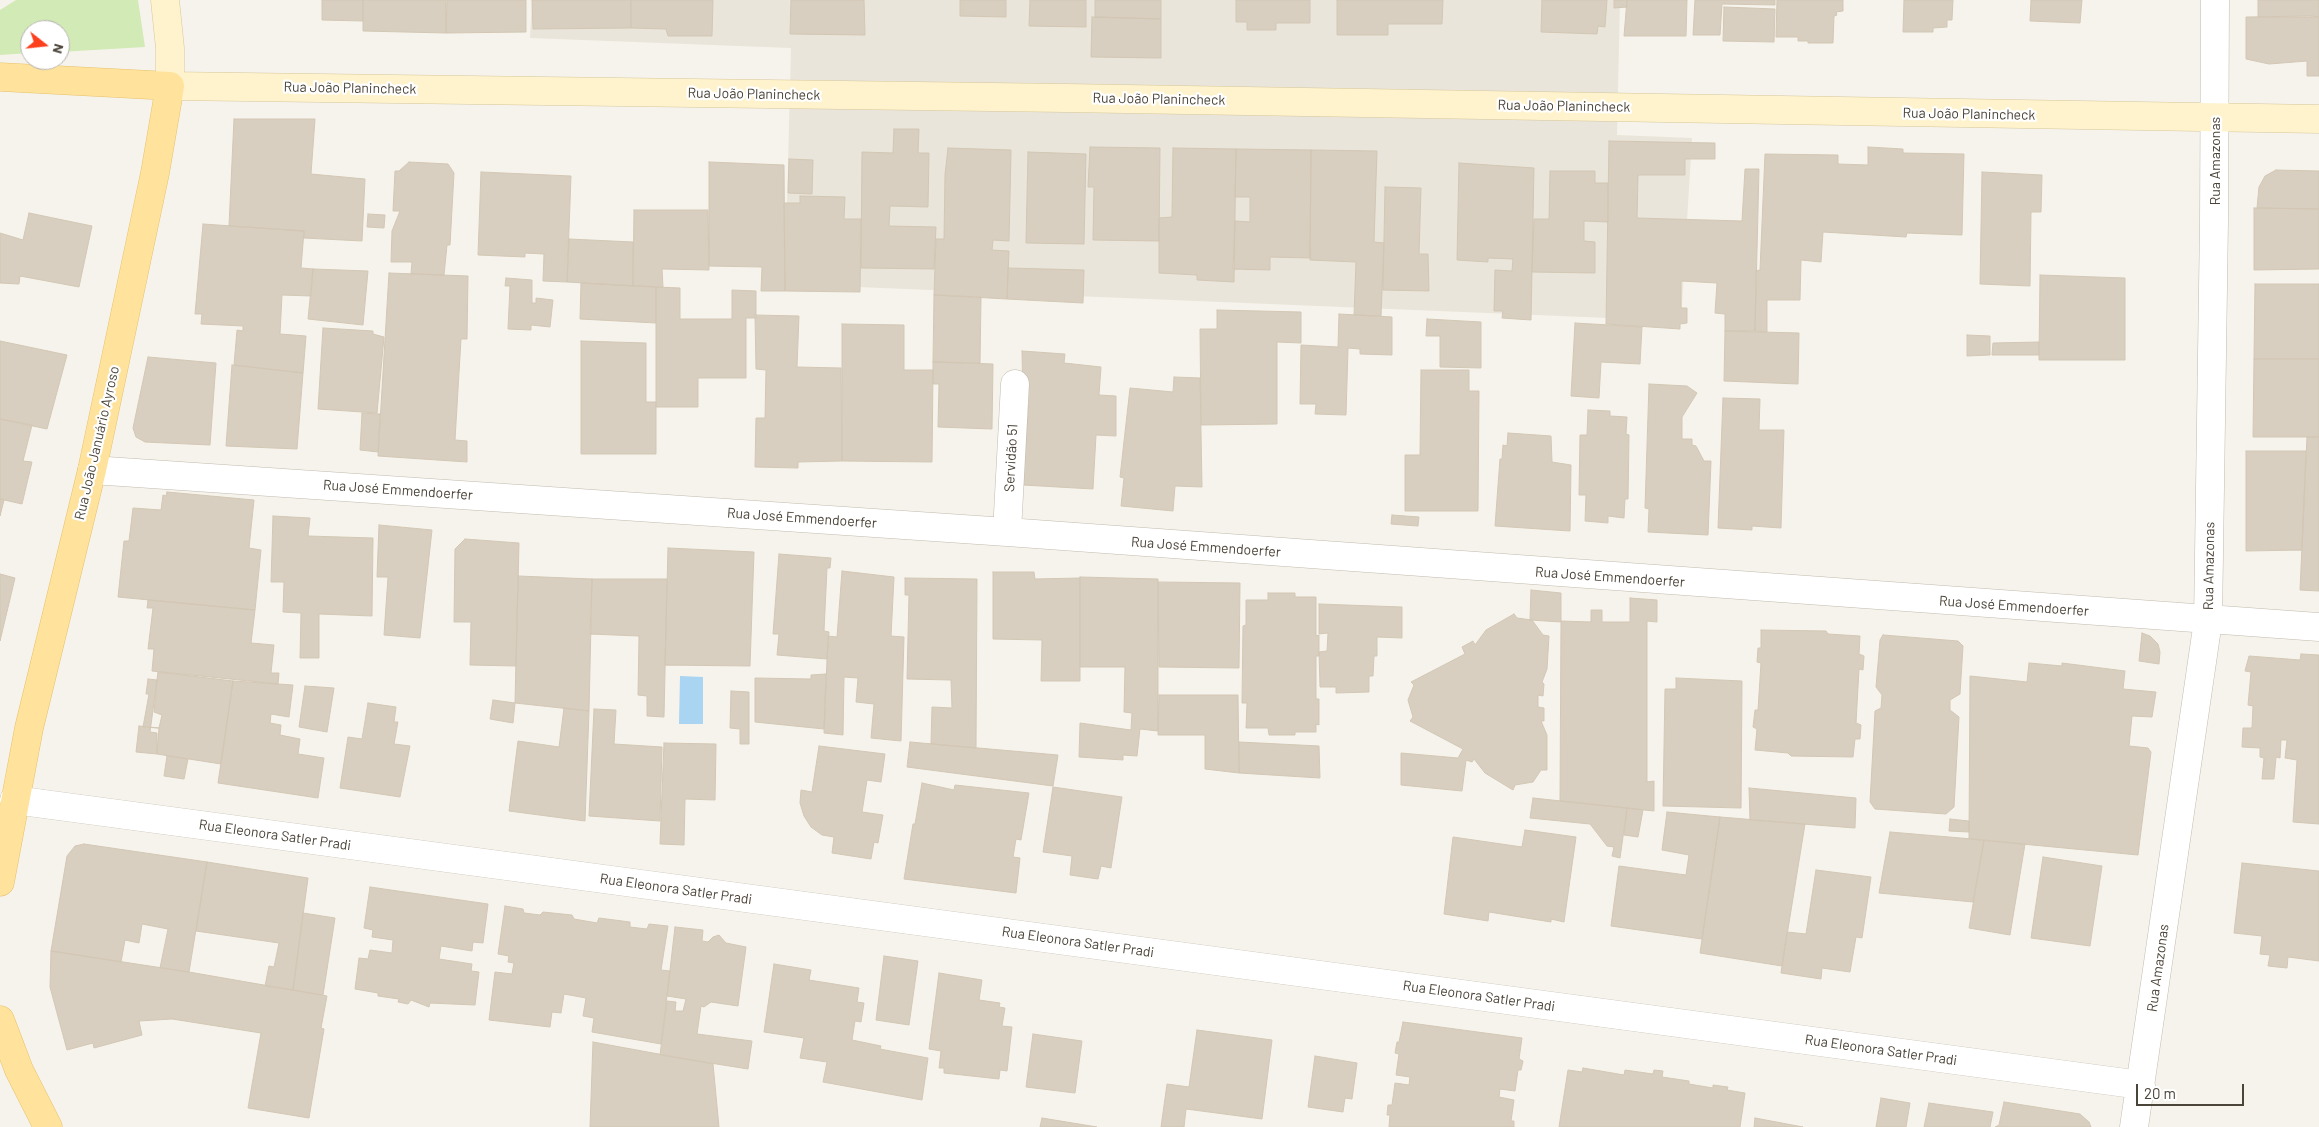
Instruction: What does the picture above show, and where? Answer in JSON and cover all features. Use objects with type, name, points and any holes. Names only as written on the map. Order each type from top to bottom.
[{"type":"main road","name":"Rua João Januário Ayroso","points":[[0,882],[29,728],[92,470],[157,165],[170,86],[170,48],[165,0]]},
{"type":"main road","name":"Rua João Planincheck","points":[[0,77],[170,86],[1066,98],[2319,120]]},
{"type":"main road","points":[[0,1020],[19,1070],[48,1127]]},
{"type":"street","name":"Rua Amazonas","points":[[2134,1127],[2208,621],[2215,119],[2214,0]]},
{"type":"street","name":"Servidão 51","points":[[1007,532],[1015,384]]},
{"type":"street","name":"Rua José Emmendoerfer","points":[[92,470],[1007,532],[2208,621],[2319,627]]},
{"type":"street","name":"Rua Eleonora Satler Pradi","points":[[14,800],[2141,1085]]},
{"type":"shaded area","points":[[532,0],[1620,0],[1617,135],[1692,138],[1681,321],[785,284],[791,48],[530,38]]},
{"type":"green space","points":[[16,0],[138,0],[145,47],[70,51],[70,20],[20,20],[20,54],[0,55],[0,10]]},
{"type":"water","points":[[680,676],[703,677],[703,724],[679,724]]},
{"type":"building","points":[[322,0],[363,0],[363,21],[322,20]]},
{"type":"building","points":[[363,0],[446,0],[446,33],[363,31]]},
{"type":"building","points":[[447,0],[526,0],[526,32],[446,33]]},
{"type":"building","points":[[532,0],[631,0],[631,28],[533,29]]},
{"type":"building","points":[[631,0],[713,0],[712,36],[668,36],[666,29],[631,28]]},
{"type":"building","points":[[791,0],[864,0],[865,35],[790,34]]},
{"type":"building","points":[[960,0],[1006,0],[1006,17],[960,16]]},
{"type":"building","points":[[1030,0],[1086,0],[1086,27],[1029,26]]},
{"type":"building","points":[[1095,0],[1161,0],[1161,19],[1095,17]]},
{"type":"building","points":[[1236,0],[1310,0],[1310,23],[1276,23],[1276,30],[1247,30],[1247,22],[1236,22]]},
{"type":"building","points":[[1337,0],[1443,0],[1442,24],[1388,24],[1388,35],[1337,35]]},
{"type":"building","points":[[1542,0],[1607,0],[1605,27],[1598,26],[1597,34],[1541,32]]},
{"type":"building","points":[[1614,0],[1627,0],[1627,7],[1614,8]]},
{"type":"building","points":[[1627,0],[1687,0],[1686,36],[1624,36]]},
{"type":"building","points":[[1695,0],[1775,0],[1775,5],[1722,4],[1720,35],[1693,35]]},
{"type":"building","points":[[1777,0],[1843,0],[1843,11],[1836,12],[1837,15],[1834,16],[1833,43],[1808,43],[1808,41],[1798,41],[1798,37],[1776,37]]},
{"type":"building","points":[[1904,0],[1953,0],[1952,20],[1947,20],[1947,27],[1933,28],[1933,32],[1903,32]]},
{"type":"building","points":[[2031,0],[2082,0],[2080,23],[2030,21]]},
{"type":"building","points":[[2258,0],[2319,0],[2319,17],[2258,17]]},
{"type":"building","points":[[1724,7],[1775,9],[1774,42],[1723,41]]},
{"type":"building","points":[[1092,17],[1161,19],[1161,58],[1091,57]]},
{"type":"building","points":[[2246,17],[2319,17],[2319,76],[2307,76],[2307,61],[2269,64],[2246,59]]},
{"type":"building","points":[[234,119],[315,119],[311,174],[365,179],[362,241],[304,238],[304,231],[229,226]]},
{"type":"building","points":[[894,129],[919,129],[918,153],[929,153],[928,207],[890,206],[889,226],[936,227],[934,269],[861,268],[862,152],[893,153]]},
{"type":"building","points":[[1609,141],[1715,143],[1715,159],[1685,159],[1685,175],[1638,175],[1637,218],[1742,221],[1745,169],[1759,169],[1755,331],[1725,331],[1725,314],[1715,313],[1717,283],[1681,281],[1681,308],[1687,308],[1687,323],[1680,324],[1680,329],[1606,324]]},
{"type":"building","points":[[1090,147],[1160,148],[1159,241],[1093,240],[1094,187],[1088,187]]},
{"type":"building","points":[[1868,147],[1903,149],[1903,153],[1964,154],[1962,235],[1907,233],[1906,237],[1823,232],[1821,262],[1801,260],[1800,300],[1767,300],[1767,332],[1755,331],[1756,271],[1760,270],[1765,154],[1838,155],[1838,164],[1868,165]]},
{"type":"building","points":[[948,148],[1011,150],[1009,241],[993,240],[992,250],[1009,251],[1007,299],[934,295],[936,239],[944,239],[945,175]]},
{"type":"building","points":[[1173,148],[1236,149],[1234,282],[1197,280],[1197,275],[1159,273],[1159,218],[1172,217]]},
{"type":"building","points":[[1236,149],[1311,150],[1310,258],[1270,257],[1270,270],[1233,269],[1235,221],[1250,222],[1250,197],[1235,197]]},
{"type":"building","points":[[1311,150],[1377,151],[1374,242],[1384,243],[1381,316],[1354,315],[1356,262],[1310,260]]},
{"type":"building","points":[[1028,152],[1086,154],[1084,244],[1026,243]]},
{"type":"building","points":[[789,159],[813,160],[812,194],[788,193]]},
{"type":"building","points":[[409,162],[448,164],[454,173],[450,245],[447,245],[444,275],[411,274],[412,262],[391,262],[392,231],[400,211],[393,211],[395,171],[399,171]]},
{"type":"building","points":[[709,162],[784,165],[785,291],[761,291],[762,267],[709,266]]},
{"type":"building","points":[[1459,163],[1534,168],[1531,320],[1502,318],[1503,311],[1494,311],[1495,270],[1512,271],[1513,259],[1488,258],[1488,262],[1457,260]]},
{"type":"building","points":[[2276,170],[2319,171],[2319,209],[2257,208],[2259,187],[2265,176]]},
{"type":"building","points":[[1550,171],[1595,171],[1595,183],[1608,183],[1608,222],[1584,221],[1584,241],[1595,242],[1595,273],[1532,272],[1534,219],[1549,219]]},
{"type":"building","points":[[481,172],[571,176],[567,282],[543,281],[544,254],[525,253],[525,257],[478,255]]},
{"type":"building","points":[[1982,172],[2042,175],[2041,212],[2031,212],[2030,286],[1980,284]]},
{"type":"building","points":[[1385,187],[1421,188],[1419,254],[1428,254],[1429,291],[1383,290]]},
{"type":"building","points":[[800,196],[845,197],[844,219],[861,219],[860,292],[785,291],[784,203],[800,203]]},
{"type":"building","points":[[2254,208],[2319,209],[2319,269],[2254,270]]},
{"type":"building","points":[[634,210],[708,210],[709,270],[662,269],[663,287],[633,286]]},
{"type":"building","points":[[29,213],[92,226],[79,287],[20,276],[19,284],[0,283],[0,233],[23,240]]},
{"type":"building","points":[[368,214],[385,215],[384,228],[367,227]]},
{"type":"building","points":[[203,224],[304,231],[301,268],[313,269],[311,296],[282,295],[280,334],[306,336],[303,373],[234,365],[237,330],[243,331],[243,326],[201,324],[202,314],[195,314]]},
{"type":"building","points":[[569,239],[633,242],[633,286],[567,282]]},
{"type":"building","points":[[1008,268],[1084,270],[1083,303],[1007,299]]},
{"type":"building","points":[[313,269],[368,271],[363,325],[308,319]]},
{"type":"building","points":[[389,273],[468,276],[467,339],[461,339],[455,440],[467,441],[467,462],[378,456]]},
{"type":"building","points":[[2040,275],[2125,278],[2125,360],[2039,360]]},
{"type":"building","points":[[506,278],[532,280],[532,303],[536,303],[536,298],[553,300],[550,327],[531,325],[531,330],[508,329],[510,286],[505,286]]},
{"type":"building","points":[[581,283],[656,287],[656,323],[580,319]]},
{"type":"building","points":[[2255,284],[2319,284],[2319,359],[2254,359]]},
{"type":"building","points":[[656,287],[680,288],[680,319],[732,319],[732,290],[756,291],[756,318],[746,318],[746,378],[698,378],[698,407],[656,407]]},
{"type":"building","points":[[934,295],[981,297],[980,363],[933,362]]},
{"type":"building","points":[[1217,310],[1301,312],[1301,343],[1277,342],[1277,424],[1201,425],[1200,329],[1217,329]]},
{"type":"building","points":[[1339,314],[1392,317],[1392,355],[1360,354],[1360,349],[1348,348],[1346,415],[1315,414],[1316,404],[1300,404],[1301,345],[1338,347]]},
{"type":"building","points":[[755,315],[799,316],[797,367],[841,368],[842,461],[798,462],[798,468],[755,467],[756,418],[765,418],[766,370],[756,369]]},
{"type":"building","points":[[1427,319],[1481,322],[1481,368],[1440,367],[1440,336],[1426,336]]},
{"type":"building","points":[[1575,323],[1642,327],[1640,364],[1601,362],[1599,398],[1571,396]]},
{"type":"building","points":[[842,324],[904,325],[904,370],[933,370],[932,462],[842,461]]},
{"type":"building","points":[[323,328],[373,331],[373,334],[384,337],[377,413],[318,409]]},
{"type":"building","points":[[1725,331],[1799,333],[1798,384],[1724,381]]},
{"type":"building","points":[[1967,335],[1990,336],[1990,355],[1967,356]]},
{"type":"building","points":[[0,341],[67,355],[47,429],[0,419]]},
{"type":"building","points":[[581,341],[646,343],[646,402],[656,402],[656,454],[581,454]]},
{"type":"building","points":[[2039,342],[2039,355],[1992,355],[1993,343]]},
{"type":"building","points":[[1022,351],[1065,354],[1064,363],[1101,367],[1099,395],[1116,396],[1116,436],[1096,435],[1093,489],[1023,485],[1029,401],[1023,400]]},
{"type":"building","points":[[148,357],[216,363],[210,445],[145,442],[136,437],[133,428]]},
{"type":"building","points":[[2254,359],[2319,359],[2319,437],[2253,437]]},
{"type":"building","points":[[933,362],[993,364],[992,429],[938,427],[939,384],[933,384]]},
{"type":"building","points":[[232,365],[303,373],[297,449],[226,446]]},
{"type":"building","points":[[1421,370],[1469,370],[1469,391],[1479,391],[1478,511],[1405,511],[1405,455],[1420,455]]},
{"type":"building","points":[[1174,377],[1200,378],[1202,487],[1175,486],[1173,511],[1121,506],[1124,478],[1120,477],[1130,388],[1173,392]]},
{"type":"building","points":[[1649,384],[1687,386],[1697,393],[1682,417],[1682,439],[1692,439],[1692,445],[1696,446],[1704,461],[1711,461],[1708,535],[1648,532],[1649,509],[1645,508]]},
{"type":"building","points":[[1723,398],[1760,399],[1759,430],[1784,430],[1781,528],[1752,526],[1752,530],[1718,528]]},
{"type":"building","points":[[1588,410],[1610,411],[1610,416],[1627,417],[1626,434],[1629,435],[1628,499],[1625,499],[1624,518],[1608,516],[1608,523],[1585,521],[1586,495],[1579,495],[1580,435],[1587,435]]},
{"type":"building","points":[[362,413],[380,414],[378,452],[360,450]]},
{"type":"building","points":[[0,419],[32,425],[23,461],[32,462],[22,504],[0,499]]},
{"type":"building","points":[[1508,433],[1551,436],[1552,462],[1571,465],[1570,531],[1495,526],[1500,459],[1502,459],[1503,445],[1507,446]]},
{"type":"building","points":[[2307,437],[2319,437],[2319,591],[2300,590]]},
{"type":"building","points":[[2246,451],[2306,451],[2302,550],[2246,551]]},
{"type":"building","points":[[167,492],[254,500],[249,548],[261,550],[255,610],[118,597],[124,541],[129,541],[133,508],[161,510],[163,495],[166,496]]},
{"type":"building","points":[[0,499],[4,500],[0,516]]},
{"type":"building","points":[[1392,515],[1419,517],[1418,526],[1391,524]]},
{"type":"building","points":[[273,516],[310,518],[308,536],[373,538],[372,616],[319,614],[319,658],[300,658],[301,613],[283,612],[284,582],[271,582]]},
{"type":"building","points":[[379,525],[432,530],[420,638],[384,635],[388,577],[377,577]]},
{"type":"building","points":[[465,539],[519,543],[516,666],[470,665],[471,622],[454,622],[455,549]]},
{"type":"building","points":[[668,548],[754,552],[750,666],[665,665]]},
{"type":"building","points":[[779,554],[831,558],[830,568],[827,568],[824,631],[829,632],[827,659],[777,655],[779,634],[773,634]]},
{"type":"building","points":[[842,571],[894,577],[891,636],[904,637],[901,741],[871,738],[874,704],[856,702],[858,678],[844,677],[843,735],[824,733],[828,636],[837,637]]},
{"type":"building","points":[[993,572],[1034,572],[1035,579],[1080,578],[1080,681],[1041,681],[1042,640],[993,639]]},
{"type":"building","points":[[0,574],[15,578],[0,641]]},
{"type":"building","points":[[518,576],[592,579],[589,711],[515,703]]},
{"type":"building","points":[[1080,577],[1158,579],[1158,731],[1140,729],[1137,756],[1123,755],[1123,760],[1079,757],[1080,723],[1131,730],[1132,713],[1124,712],[1125,667],[1080,667]]},
{"type":"building","points":[[905,578],[977,579],[976,748],[931,744],[932,707],[952,708],[951,680],[907,679],[909,595],[905,595]]},
{"type":"building","points":[[592,579],[667,579],[664,717],[647,716],[647,696],[638,695],[639,636],[590,634]]},
{"type":"building","points":[[1158,582],[1240,583],[1239,668],[1159,667]]},
{"type":"building","points":[[1531,590],[1561,593],[1561,622],[1530,620]]},
{"type":"building","points":[[1268,593],[1295,593],[1295,597],[1316,597],[1316,636],[1319,635],[1319,656],[1316,656],[1316,699],[1319,699],[1319,725],[1316,724],[1316,732],[1295,732],[1295,735],[1269,735],[1268,728],[1246,728],[1247,703],[1242,703],[1243,626],[1246,625],[1246,600],[1268,600]]},
{"type":"building","points":[[1630,598],[1657,600],[1657,622],[1647,621],[1647,782],[1654,781],[1654,811],[1560,801],[1561,621],[1591,622],[1591,610],[1602,610],[1602,622],[1630,622]]},
{"type":"building","points":[[148,600],[255,610],[251,643],[274,645],[271,673],[279,673],[278,684],[152,671],[154,649],[148,649],[153,608],[147,608]]},
{"type":"building","points":[[1319,604],[1402,607],[1402,638],[1377,637],[1377,656],[1374,656],[1373,676],[1369,676],[1369,692],[1336,693],[1336,687],[1320,687],[1319,652],[1327,651],[1328,633],[1319,634]]},
{"type":"building","points":[[1514,614],[1517,618],[1532,620],[1543,635],[1549,636],[1547,669],[1542,682],[1544,684],[1543,696],[1538,695],[1538,707],[1544,708],[1544,721],[1541,721],[1547,735],[1547,770],[1541,770],[1533,782],[1515,785],[1513,790],[1485,773],[1474,759],[1472,762],[1466,760],[1462,791],[1401,785],[1401,753],[1458,758],[1463,749],[1410,721],[1413,717],[1408,700],[1414,685],[1411,682],[1465,654],[1462,647],[1473,641],[1475,645],[1486,630]]},
{"type":"building","points":[[1761,630],[1826,631],[1828,634],[1860,636],[1859,654],[1864,656],[1863,670],[1859,669],[1856,723],[1861,725],[1860,739],[1855,739],[1853,757],[1791,756],[1788,753],[1755,750],[1757,729],[1753,727],[1755,710],[1758,710],[1761,663],[1757,662],[1758,648],[1761,648]]},
{"type":"building","points":[[2142,633],[2150,636],[2158,644],[2160,652],[2159,664],[2139,661]]},
{"type":"building","points":[[1883,635],[1958,641],[1963,646],[1960,694],[1950,700],[1950,710],[1959,717],[1954,807],[1946,814],[1875,809],[1870,802],[1875,711],[1881,708],[1882,695],[1876,687],[1880,640]]},
{"type":"building","points":[[2301,654],[2319,655],[2319,824],[2293,822],[2297,760],[2285,758],[2287,740],[2281,740],[2280,758],[2276,757],[2274,779],[2262,779],[2264,758],[2260,757],[2260,748],[2242,747],[2243,728],[2252,728],[2253,706],[2248,705],[2251,672],[2245,671],[2249,656],[2300,660]]},
{"type":"building","points":[[2029,663],[2062,666],[2062,663],[2125,671],[2123,689],[2156,692],[2152,717],[2132,716],[2129,746],[2148,748],[2151,752],[2138,855],[1969,839],[1970,676],[2027,682]]},
{"type":"building","points":[[158,672],[233,681],[221,764],[157,754],[157,733],[150,732]]},
{"type":"building","points":[[826,674],[824,729],[755,722],[755,678],[811,679],[811,675]]},
{"type":"building","points":[[1676,678],[1742,681],[1741,808],[1663,806],[1665,689],[1676,689]]},
{"type":"building","points":[[148,679],[157,680],[154,712],[162,715],[159,728],[143,727],[149,694],[146,694]]},
{"type":"building","points":[[233,681],[293,685],[289,717],[271,714],[270,723],[281,725],[280,735],[300,739],[298,754],[324,758],[318,798],[218,783]]},
{"type":"building","points":[[305,686],[334,688],[327,732],[299,727]]},
{"type":"building","points":[[731,691],[749,692],[749,744],[740,744],[740,729],[730,728]]},
{"type":"building","points":[[1159,695],[1238,695],[1239,773],[1205,769],[1205,735],[1158,735]]},
{"type":"building","points":[[493,700],[515,703],[513,723],[490,719]]},
{"type":"building","points":[[368,703],[396,707],[394,722],[398,722],[394,744],[410,746],[400,797],[340,788],[348,737],[362,739]]},
{"type":"building","points":[[564,708],[589,711],[585,821],[509,811],[518,741],[559,747]]},
{"type":"building","points":[[594,709],[616,710],[614,744],[662,747],[660,821],[589,816]]},
{"type":"building","points":[[139,726],[159,728],[157,754],[136,752]]},
{"type":"building","points":[[910,742],[1058,755],[1053,786],[907,767]]},
{"type":"building","points":[[1239,742],[1319,746],[1320,778],[1239,773]]},
{"type":"building","points":[[664,743],[716,744],[715,800],[685,799],[684,845],[660,844]]},
{"type":"building","points":[[819,746],[885,754],[881,782],[867,780],[862,812],[883,815],[878,843],[874,842],[871,859],[832,853],[834,837],[822,835],[811,827],[804,816],[800,803],[801,790],[812,792]]},
{"type":"building","points":[[167,756],[188,759],[184,779],[164,776]]},
{"type":"building","points":[[922,783],[954,790],[955,785],[1029,793],[1021,840],[1016,839],[1013,857],[1020,858],[1016,893],[904,879]]},
{"type":"building","points":[[1053,787],[1122,797],[1111,868],[1101,866],[1098,879],[1070,875],[1072,856],[1043,852]]},
{"type":"building","points":[[1749,788],[1856,798],[1855,828],[1750,820]]},
{"type":"building","points":[[1533,798],[1627,808],[1620,858],[1612,856],[1614,847],[1607,846],[1590,824],[1530,818]]},
{"type":"building","points":[[1627,808],[1643,810],[1638,837],[1624,835]]},
{"type":"building","points":[[1667,812],[1720,817],[1702,939],[1611,926],[1619,866],[1686,875],[1689,855],[1662,850]]},
{"type":"building","points":[[1720,817],[1805,824],[1782,966],[1700,953]]},
{"type":"building","points":[[1950,819],[1969,821],[1969,832],[1949,831]]},
{"type":"building","points":[[1525,830],[1576,837],[1564,922],[1551,919],[1551,922],[1489,912],[1488,921],[1444,914],[1453,837],[1522,847]]},
{"type":"building","points":[[1890,832],[1984,840],[1973,902],[1879,893]]},
{"type":"building","points":[[1984,840],[2025,844],[2010,935],[1969,928]]},
{"type":"building","points":[[84,844],[207,862],[189,972],[160,968],[168,929],[142,924],[139,943],[125,940],[121,962],[51,951],[67,856],[75,846]]},
{"type":"building","points":[[2043,857],[2102,866],[2090,946],[2031,938]]},
{"type":"building","points":[[207,862],[308,878],[293,990],[265,986],[269,966],[274,967],[279,943],[196,931]]},
{"type":"building","points":[[2242,863],[2319,871],[2319,961],[2288,957],[2287,968],[2268,966],[2270,955],[2260,954],[2262,936],[2234,933]]},
{"type":"building","points":[[1816,870],[1871,877],[1862,938],[1856,937],[1850,972],[1822,968],[1821,979],[1781,973],[1787,932],[1806,934]]},
{"type":"building","points":[[370,887],[488,904],[483,943],[473,942],[472,951],[441,946],[439,959],[472,964],[471,971],[479,972],[475,1005],[430,1003],[429,1007],[411,1000],[408,1004],[398,1002],[399,999],[378,996],[378,993],[355,989],[359,958],[368,959],[370,950],[392,953],[393,940],[372,937],[373,930],[364,928]]},
{"type":"building","points":[[505,906],[523,909],[524,913],[540,915],[543,912],[572,915],[574,919],[597,923],[599,918],[630,922],[630,927],[647,929],[649,924],[668,926],[661,970],[670,971],[661,1044],[592,1032],[594,1018],[583,1016],[586,998],[564,994],[561,1013],[552,1012],[550,1027],[489,1020],[495,972],[512,974],[514,963],[508,962],[509,956],[498,954]]},
{"type":"building","points":[[303,913],[335,918],[323,995],[293,990]]},
{"type":"building","points":[[675,927],[703,930],[702,941],[708,942],[713,937],[719,935],[726,943],[746,947],[738,1006],[711,1002],[704,1007],[701,1006],[697,1034],[752,1041],[748,1069],[660,1055],[667,1001],[676,1002],[675,1011],[683,1011],[686,999],[667,996]]},
{"type":"building","points":[[51,951],[327,996],[321,1028],[324,1029],[309,1118],[248,1108],[261,1033],[172,1019],[139,1021],[142,1035],[94,1048],[93,1043],[67,1050],[50,987]]},
{"type":"building","points":[[884,956],[918,961],[909,1025],[876,1020]]},
{"type":"building","points":[[774,964],[811,970],[809,980],[859,988],[857,1002],[864,1003],[861,1022],[855,1021],[852,1040],[881,1046],[880,1049],[928,1058],[922,1100],[823,1082],[827,1062],[800,1058],[804,1038],[764,1032]]},
{"type":"building","points":[[939,973],[982,980],[979,1000],[1000,1003],[999,1007],[1005,1008],[1002,1026],[1012,1027],[1007,1071],[1000,1070],[999,1079],[944,1073],[944,1068],[939,1068],[941,1051],[929,1049]]},
{"type":"building","points":[[1403,1022],[1522,1038],[1519,1059],[1523,1061],[1521,1070],[1518,1070],[1515,1091],[1500,1089],[1499,1097],[1514,1100],[1511,1121],[1514,1121],[1514,1127],[1389,1127],[1390,1115],[1387,1115],[1388,1105],[1392,1105],[1395,1083],[1409,1085],[1410,1077],[1396,1075],[1399,1054],[1395,1053]]},
{"type":"building","points":[[1197,1030],[1272,1040],[1262,1119],[1186,1109],[1184,1127],[1161,1127],[1167,1084],[1189,1087]]},
{"type":"building","points":[[1033,1034],[1082,1041],[1075,1093],[1026,1087]]},
{"type":"building","points":[[593,1042],[713,1064],[719,1127],[590,1127]]},
{"type":"building","points":[[1315,1056],[1357,1063],[1352,1099],[1345,1098],[1343,1112],[1308,1107]]},
{"type":"building","points":[[1583,1068],[1624,1075],[1625,1070],[1653,1074],[1654,1070],[1663,1071],[1662,1077],[1689,1081],[1689,1084],[1713,1088],[1713,1085],[1728,1087],[1727,1090],[1745,1093],[1740,1127],[1559,1127],[1568,1070],[1582,1072]]},
{"type":"building","points":[[1881,1098],[1910,1103],[1906,1127],[1876,1127]]},
{"type":"building","points":[[2004,1102],[2080,1114],[2089,1122],[2091,1127],[1995,1127],[1999,1125]]},
{"type":"building","points":[[1929,1103],[1993,1112],[1990,1127],[1924,1127]]},
{"type":"building","points":[[1042,1118],[1097,1127],[1040,1127]]},
{"type":"building","points":[[1755,1118],[1803,1127],[1754,1127]]}]
